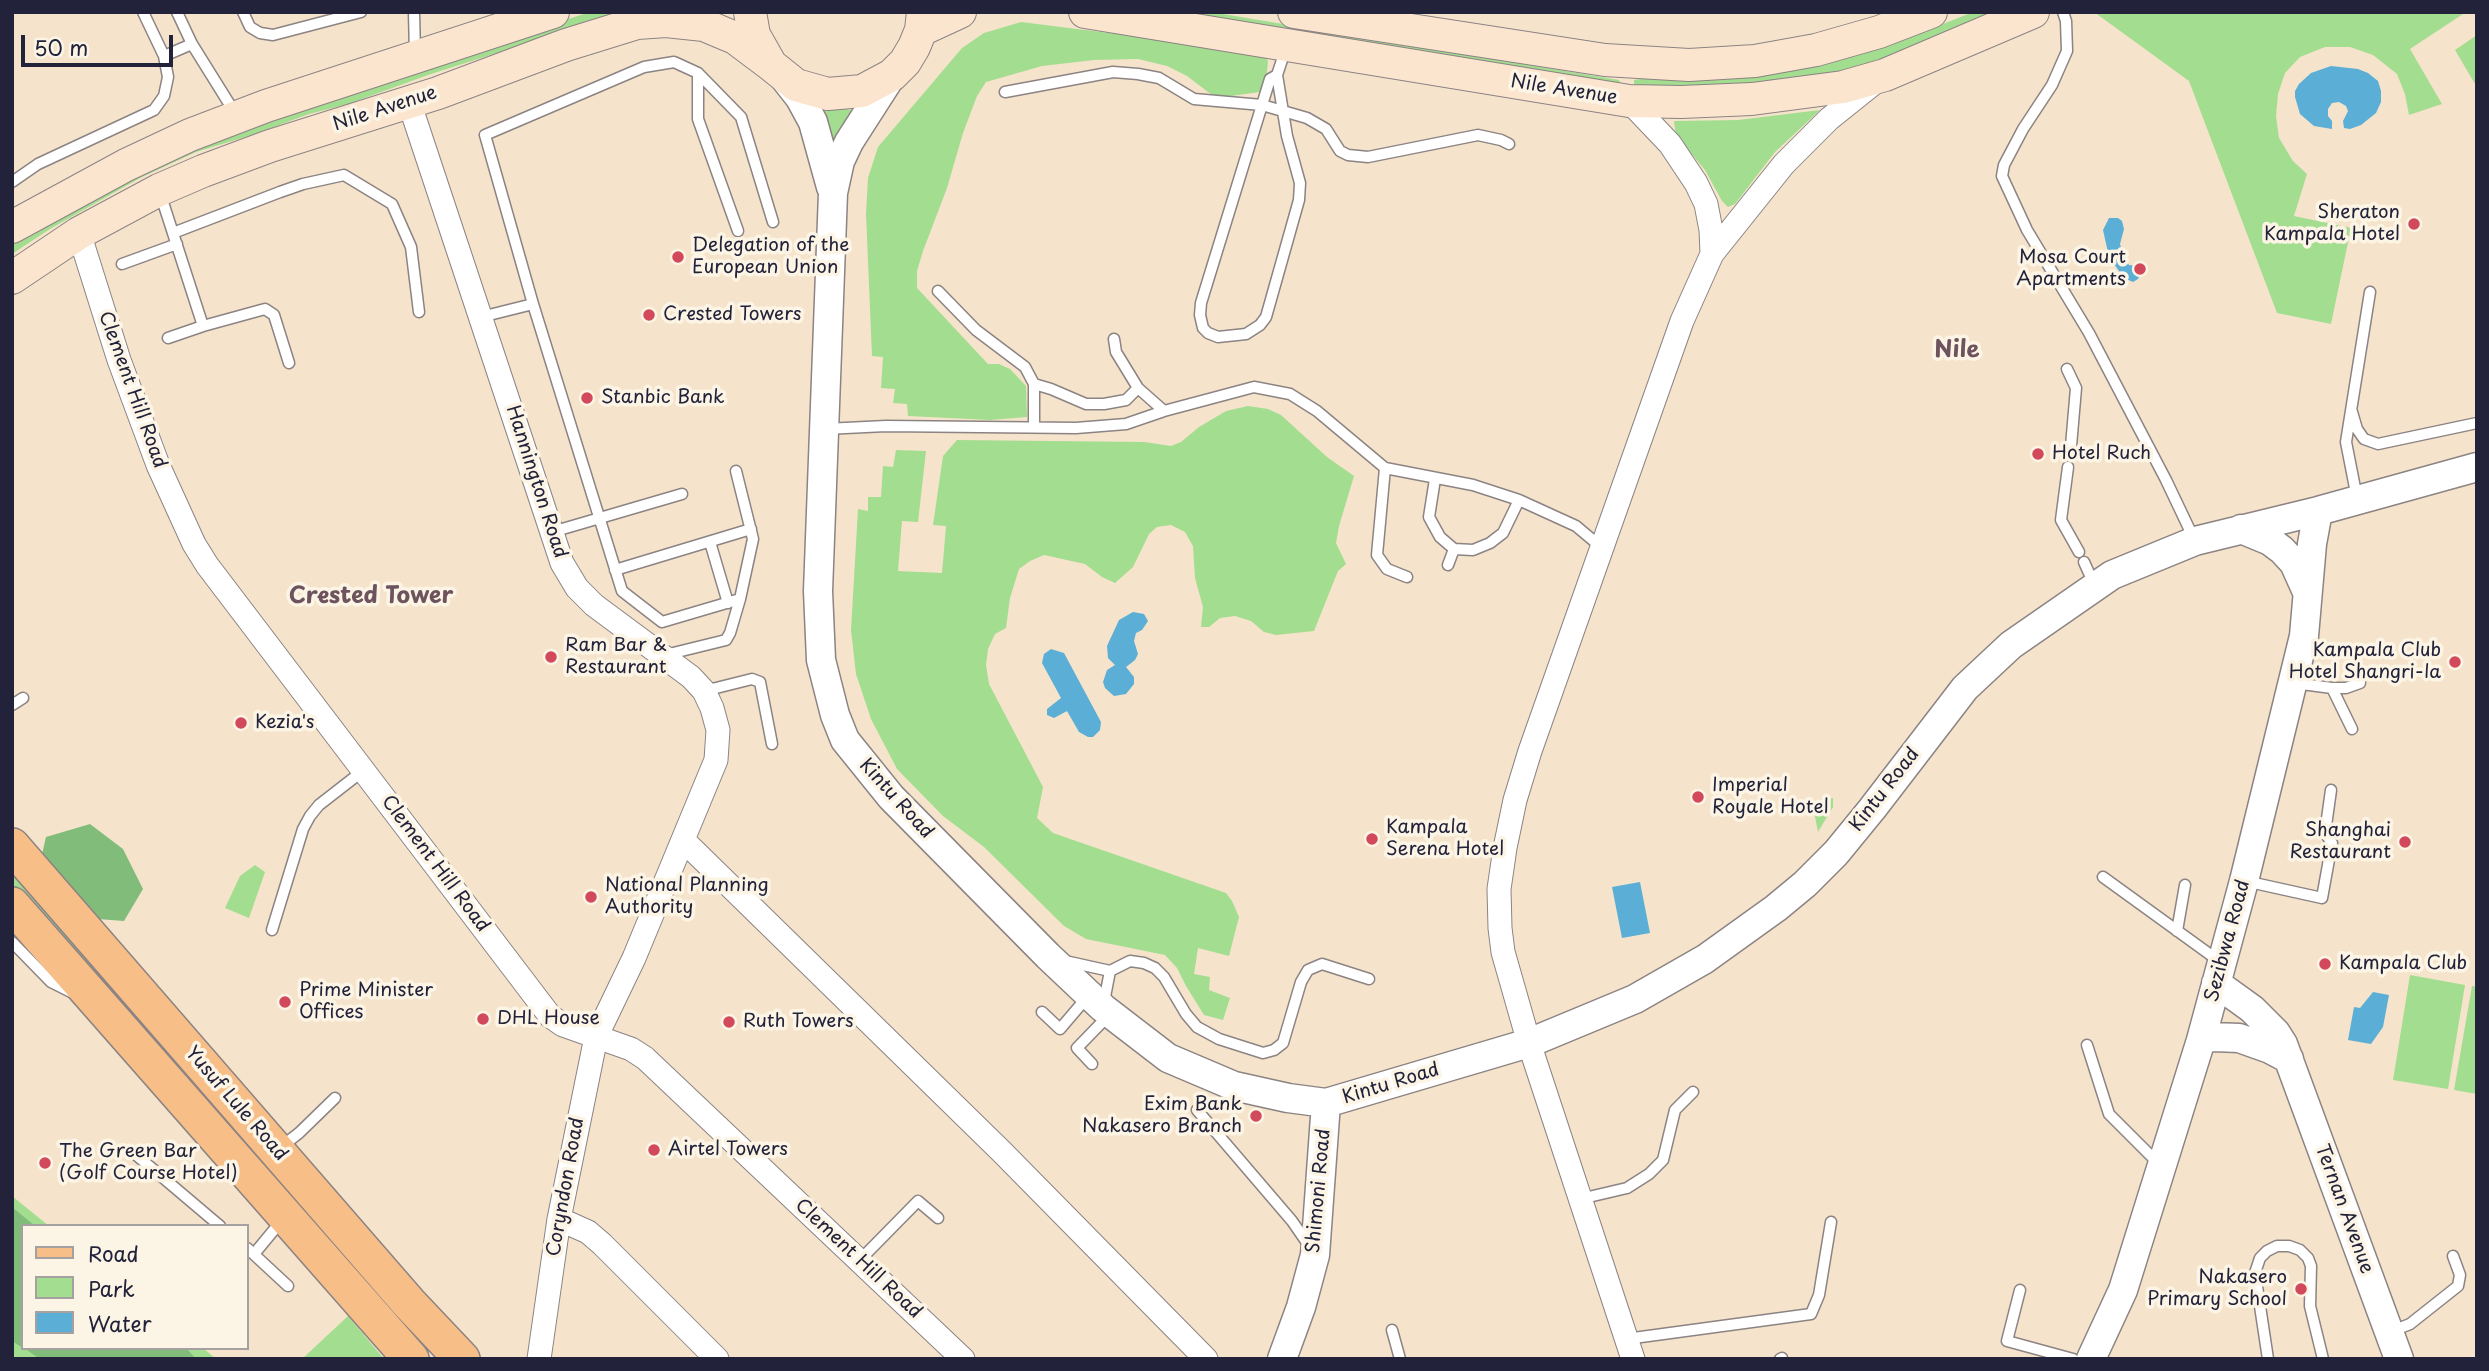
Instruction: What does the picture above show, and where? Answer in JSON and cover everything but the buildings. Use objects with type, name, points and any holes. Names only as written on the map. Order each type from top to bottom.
[{"type":"main road","name":"Nile Avenue","points":[[12,227],[126,165],[190,135],[554,12]]},
{"type":"main road","points":[[750,12],[754,35],[776,70]]},
{"type":"main road","points":[[892,75],[905,62],[914,47],[922,21],[960,12]]},
{"type":"main road","name":"Nile Avenue","points":[[1085,12],[1629,101],[1714,102],[1843,87],[1885,75],[2033,12]]},
{"type":"main road","name":"Nile Avenue","points":[[1294,12],[1605,60],[1689,65],[1755,61],[1816,50],[1879,32],[1931,12]]},
{"type":"main road","name":"Nile Avenue","points":[[12,278],[79,233],[159,190],[270,146],[409,102],[566,45],[637,23],[681,21],[717,30],[735,38],[776,70],[812,91],[828,94],[862,91],[892,75]]},
{"type":"main road","name":"Yusuf Lule Road","points":[[12,846],[409,1303],[462,1359]]},
{"type":"main road","name":"Yusuf Lule Road","points":[[12,905],[411,1359]]},
{"type":"main road","points":[[384,1328],[409,1303]]},
{"type":"street","points":[[776,70],[800,98],[813,122],[833,193]]},
{"type":"street","name":"Kintu Road","points":[[892,75],[849,142],[840,162],[833,193],[818,623],[826,687],[845,740],[858,758],[891,797],[1048,956],[1101,1006],[1168,1058],[1223,1082],[1288,1098],[1326,1103],[1529,1043],[1635,999],[1705,959],[1805,884],[1836,853],[1965,688],[2011,645],[2086,567],[2112,575],[2195,541],[2318,511]]},
{"type":"street","points":[[1630,1349],[1529,1043],[1503,952],[1499,889],[1505,848],[1515,800],[1530,751],[1601,547],[1682,321],[1712,254],[1784,164],[1846,103],[1885,75]]},
{"type":"street","points":[[1629,101],[1671,144],[1696,183],[1706,204],[1712,230],[1712,254]]},
{"type":"street","name":"Hannington Road","points":[[409,102],[562,564],[577,587],[616,623],[691,677],[704,691],[718,730],[716,760],[634,958],[596,1037]]},
{"type":"street","name":"Clement Hill Road","points":[[79,233],[119,360],[158,465],[194,544],[207,565],[550,1016],[563,1025],[631,1049],[645,1058],[963,1359]]},
{"type":"street","points":[[2318,511],[2357,498],[2477,467]]},
{"type":"street","name":"Sezibwa Road","points":[[2089,1357],[2123,1290],[2200,1040],[2244,881],[2304,636],[2312,544],[2318,511]]},
{"type":"street","points":[[2241,529],[2270,541],[2283,550],[2294,563],[2308,594]]},
{"type":"street","points":[[683,840],[1002,1152],[1206,1359]]},
{"type":"street","name":"Ternan Avenue","points":[[2218,973],[2276,1033],[2289,1059],[2399,1359]]},
{"type":"street","name":"Coryndon Road","points":[[540,1348],[559,1219],[596,1037]]},
{"type":"street","points":[[2200,1040],[2213,1037],[2239,1038],[2289,1059]]},
{"type":"street","name":"Shimoni Road","points":[[1282,1359],[1301,1307],[1315,1255],[1326,1103]]},
{"type":"street","points":[[559,1219],[587,1232],[602,1244],[717,1359]]},
{"type":"street","points":[[518,1359],[540,1348]]},
{"type":"lane","points":[[12,182],[38,164],[155,110],[164,96],[168,77],[164,55],[143,12]]},
{"type":"lane","points":[[177,12],[192,44],[238,118]]},
{"type":"lane","points":[[243,12],[250,27],[260,33],[273,35],[361,12]]},
{"type":"lane","points":[[414,12],[415,58]]},
{"type":"lane","points":[[2063,12],[2067,51],[2052,85],[2023,129],[2004,165],[2002,177],[2026,230],[2089,333],[2195,541]]},
{"type":"lane","points":[[164,55],[192,44]]},
{"type":"lane","points":[[1278,75],[1270,79],[1201,303],[1203,328],[1217,337],[1246,334],[1260,325],[1266,317],[1299,200],[1300,183],[1282,110],[1278,75],[1286,45]]},
{"type":"lane","points":[[740,599],[662,622],[625,595],[533,304],[485,135],[645,67],[674,62],[698,73],[741,117],[773,222]]},
{"type":"lane","points":[[698,73],[698,119],[737,232]]},
{"type":"lane","points":[[1005,92],[1100,74],[1125,73],[1159,78],[1194,99],[1262,105],[1307,118],[1326,130],[1340,151],[1355,156],[1387,153],[1478,135],[1509,144]]},
{"type":"lane","points":[[122,264],[279,192],[344,176],[392,204],[411,247],[419,312]]},
{"type":"lane","points":[[159,190],[202,326]]},
{"type":"lane","points":[[938,291],[976,330],[1025,366],[1034,384],[1034,428]]},
{"type":"lane","points":[[2357,498],[2346,442],[2370,292]]},
{"type":"lane","points":[[481,317],[533,304]]},
{"type":"lane","points":[[168,338],[265,309],[274,315],[289,363]]},
{"type":"lane","points":[[1114,339],[1116,352],[1138,388],[1164,411]]},
{"type":"lane","points":[[2067,369],[2076,388],[2071,446]]},
{"type":"lane","points":[[1034,384],[1051,388],[1086,404],[1126,400],[1138,388]]},
{"type":"lane","points":[[825,429],[886,426],[1034,428],[1125,425],[1164,411],[1255,387],[1290,394],[1317,411],[1385,468],[1473,485],[1519,500],[1576,526],[1601,547]]},
{"type":"lane","points":[[2351,410],[2357,429],[2364,439],[2378,443],[2477,423]]},
{"type":"lane","points":[[2067,467],[2061,520],[2086,567]]},
{"type":"lane","points":[[1385,468],[1377,555],[1387,569],[1407,577]]},
{"type":"lane","points":[[662,655],[726,640],[730,633],[752,546],[751,530],[736,471]]},
{"type":"lane","points":[[1434,479],[1429,517],[1440,537],[1454,549],[1473,550],[1490,543],[1503,533],[1519,500]]},
{"type":"lane","points":[[552,532],[682,494]]},
{"type":"lane","points":[[615,570],[751,530]]},
{"type":"lane","points":[[710,542],[728,603]]},
{"type":"lane","points":[[1448,565],[1454,549]]},
{"type":"lane","points":[[704,691],[752,680],[760,682],[772,744]]},
{"type":"lane","points":[[2293,682],[2332,688],[2346,688],[2360,683]]},
{"type":"lane","points":[[2332,688],[2352,729]]},
{"type":"lane","points":[[12,705],[23,698]]},
{"type":"lane","points":[[272,930],[303,829],[310,816],[319,805],[364,771]]},
{"type":"lane","points":[[2244,881],[2322,898],[2332,843],[2325,833],[2331,790]]},
{"type":"lane","points":[[2103,877],[2178,931],[2218,973]]},
{"type":"lane","points":[[2178,931],[2185,885]]},
{"type":"lane","points":[[12,942],[51,982],[101,1007]]},
{"type":"lane","points":[[1048,956],[1110,971],[1130,961],[1144,963],[1155,968],[1164,977],[1197,1027],[1219,1039],[1264,1053],[1274,1051],[1283,1043],[1301,982],[1308,970],[1322,964],[1369,979]]},
{"type":"lane","points":[[1093,1064],[1077,1048],[1101,1006],[1110,971]]},
{"type":"lane","points":[[1042,1012],[1059,1029],[1101,1006]]},
{"type":"lane","points":[[2087,1045],[2109,1114],[2160,1166]]},
{"type":"lane","points":[[1580,1199],[1627,1188],[1649,1174],[1663,1160],[1675,1110],[1693,1092]]},
{"type":"lane","points":[[276,1150],[299,1133],[335,1098]]},
{"type":"lane","points":[[1197,1110],[1292,1221],[1315,1255]]},
{"type":"lane","points":[[135,1154],[218,1224]]},
{"type":"lane","points":[[859,1261],[918,1201],[939,1218]]},
{"type":"lane","points":[[285,1217],[250,1251],[288,1286]]},
{"type":"lane","points":[[1630,1349],[1811,1314],[1819,1295],[1831,1222]]},
{"type":"lane","points":[[2268,1359],[2255,1273],[2260,1258],[2267,1251],[2277,1246],[2289,1245],[2300,1250],[2311,1266],[2310,1306],[2323,1359]]},
{"type":"lane","points":[[2390,1332],[2410,1324],[2458,1286],[2460,1275],[2453,1256]]},
{"type":"lane","points":[[2020,1290],[2007,1341],[2089,1357]]},
{"type":"lane","points":[[1392,1330],[1400,1359]]},
{"type":"green space","points":[[590,12],[625,12],[196,152],[140,178],[12,254],[12,243],[49,217],[161,160],[304,104]]},
{"type":"green space","points":[[1161,12],[1211,12],[1619,80],[1621,84]]},
{"type":"green space","points":[[1973,12],[2003,12],[1878,62],[1846,71],[1741,89],[1635,87],[1634,83],[1634,80],[1640,79],[1691,79],[1820,65],[1893,44]]},
{"type":"green space","points":[[2094,12],[2466,12],[2410,49],[2442,104],[2409,115],[2397,74],[2373,55],[2350,47],[2325,47],[2300,57],[2285,73],[2278,94],[2276,116],[2279,138],[2293,161],[2307,174],[2294,216],[2351,228],[2331,324],[2277,313],[2189,81]]},
{"type":"green space","points":[[1021,22],[1261,52],[1268,61],[1266,82],[1260,92],[1216,98],[1187,76],[1167,66],[1138,59],[1094,60],[1042,66],[986,82],[977,96],[963,133],[947,188],[923,251],[917,271],[917,288],[988,364],[999,364],[1010,369],[1026,386],[1027,417],[990,420],[908,416],[907,404],[893,403],[895,389],[881,388],[883,357],[872,356],[866,214],[868,178],[878,147],[962,48],[984,33]]},
{"type":"green space","points":[[2477,35],[2477,84],[2475,84],[2455,50]]},
{"type":"green space","points":[[813,107],[839,108],[857,111],[833,145]]},
{"type":"green space","points":[[1820,110],[1775,152],[1735,204],[1728,207],[1705,170],[1676,135],[1674,121],[1738,120]]},
{"type":"green space","points":[[1248,406],[1268,409],[1281,415],[1327,457],[1354,476],[1336,543],[1346,564],[1338,571],[1314,631],[1276,635],[1264,632],[1251,621],[1235,616],[1220,618],[1209,627],[1201,627],[1203,607],[1195,578],[1193,546],[1185,532],[1171,525],[1157,527],[1149,534],[1133,567],[1115,583],[1085,564],[1044,555],[1019,569],[1010,598],[1006,628],[995,634],[988,649],[986,665],[989,684],[1043,787],[1037,818],[1053,833],[1226,893],[1232,901],[1239,917],[1229,956],[1198,948],[1194,974],[1210,977],[1209,990],[1230,998],[1223,1020],[1204,1015],[1177,968],[1165,955],[1086,939],[1064,926],[984,847],[943,816],[897,769],[871,719],[856,674],[851,630],[858,509],[868,511],[868,497],[881,497],[883,466],[893,467],[896,450],[926,451],[918,522],[902,521],[898,571],[942,573],[946,526],[933,525],[943,456],[957,440],[1144,442],[1171,446],[1226,411]]},
{"type":"green space","points":[[1833,798],[1833,807],[1818,832],[1812,801]]},
{"type":"green space","points":[[90,824],[123,849],[143,889],[124,921],[98,919],[40,863],[46,837]]},
{"type":"green space","points":[[255,865],[265,872],[249,918],[225,908],[240,876]]},
{"type":"green space","points":[[12,869],[390,1307],[385,1312],[12,891]]},
{"type":"green space","points":[[2410,975],[2465,985],[2448,1089],[2393,1080]]},
{"type":"green space","points":[[2472,986],[2477,987],[2477,1094],[2454,1090]]},
{"type":"green space","points":[[12,1196],[47,1224],[21,1224],[21,1350],[205,1350],[216,1359],[12,1359]]},
{"type":"green space","points":[[12,1207],[33,1224],[21,1224],[21,1347],[12,1341]]},
{"type":"green space","points":[[348,1316],[384,1359],[302,1359]]},
{"type":"green space","points":[[27,1350],[188,1350],[196,1359],[40,1359]]},
{"type":"water","points":[[2331,66],[2358,69],[2378,81],[2381,102],[2376,113],[2361,125],[2344,128],[2343,121],[2348,111],[2346,106],[2339,102],[2332,103],[2328,109],[2332,129],[2314,126],[2300,114],[2295,97],[2299,84],[2311,73]]},
{"type":"water","points":[[2109,218],[2122,221],[2124,229],[2120,244],[2124,257],[2129,265],[2137,266],[2142,271],[2133,282],[2124,278],[2109,257],[2103,230]]},
{"type":"water","points":[[1133,612],[1144,614],[1148,621],[1142,630],[1136,633],[1134,641],[1138,654],[1126,667],[1134,677],[1134,684],[1126,694],[1114,696],[1105,688],[1103,682],[1107,670],[1115,665],[1108,658],[1107,646],[1119,620]]},
{"type":"water","points":[[1051,649],[1064,653],[1101,722],[1100,730],[1093,737],[1079,732],[1067,711],[1054,718],[1047,715],[1047,709],[1061,698],[1042,663],[1044,654]]},
{"type":"water","points":[[1640,882],[1650,933],[1622,938],[1612,887]]},
{"type":"water","points":[[2373,992],[2389,995],[2383,1027],[2371,1044],[2348,1040],[2354,1007],[2360,1008]]},
{"type":"place","name":"Sheraton Kampala Hotel","points":[[2414,224]]},
{"type":"place","name":"Delegation of the European Union","points":[[678,257]]},
{"type":"place","name":"Mosa Court Apartments","points":[[2140,269]]},
{"type":"place","name":"Crested Towers","points":[[649,315]]},
{"type":"place","name":"Stanbic Bank","points":[[587,398]]},
{"type":"place","name":"Hotel Ruch","points":[[2038,454]]},
{"type":"place","name":"Ram Bar & Restaurant","points":[[551,657]]},
{"type":"place","name":"Kampala Club Hotel Shangri-la","points":[[2455,662]]},
{"type":"place","name":"Kezia's","points":[[241,723]]},
{"type":"place","name":"Imperial Royale Hotel","points":[[1698,797]]},
{"type":"place","name":"Kampala Serena Hotel","points":[[1372,839]]},
{"type":"place","name":"Shanghai Restaurant","points":[[2405,842]]},
{"type":"place","name":"National Planning Authority","points":[[591,897]]},
{"type":"place","name":"Kampala Club","points":[[2325,964]]},
{"type":"place","name":"Prime Minister Offices","points":[[285,1002]]},
{"type":"place","name":"DHL House","points":[[483,1019]]},
{"type":"place","name":"Ruth Towers","points":[[729,1022]]},
{"type":"place","name":"Exim Bank Nakasero Branch","points":[[1256,1116]]},
{"type":"place","name":"Airtel Towers","points":[[654,1150]]},
{"type":"place","name":"The Green Bar (Golf Course Hotel)","points":[[45,1163]]},
{"type":"place","name":"Nakasero Primary School","points":[[2301,1289]]},
{"type":"district","name":"Nile","points":[[1957,351]]},
{"type":"district","name":"Crested Tower","points":[[371,597]]}]
